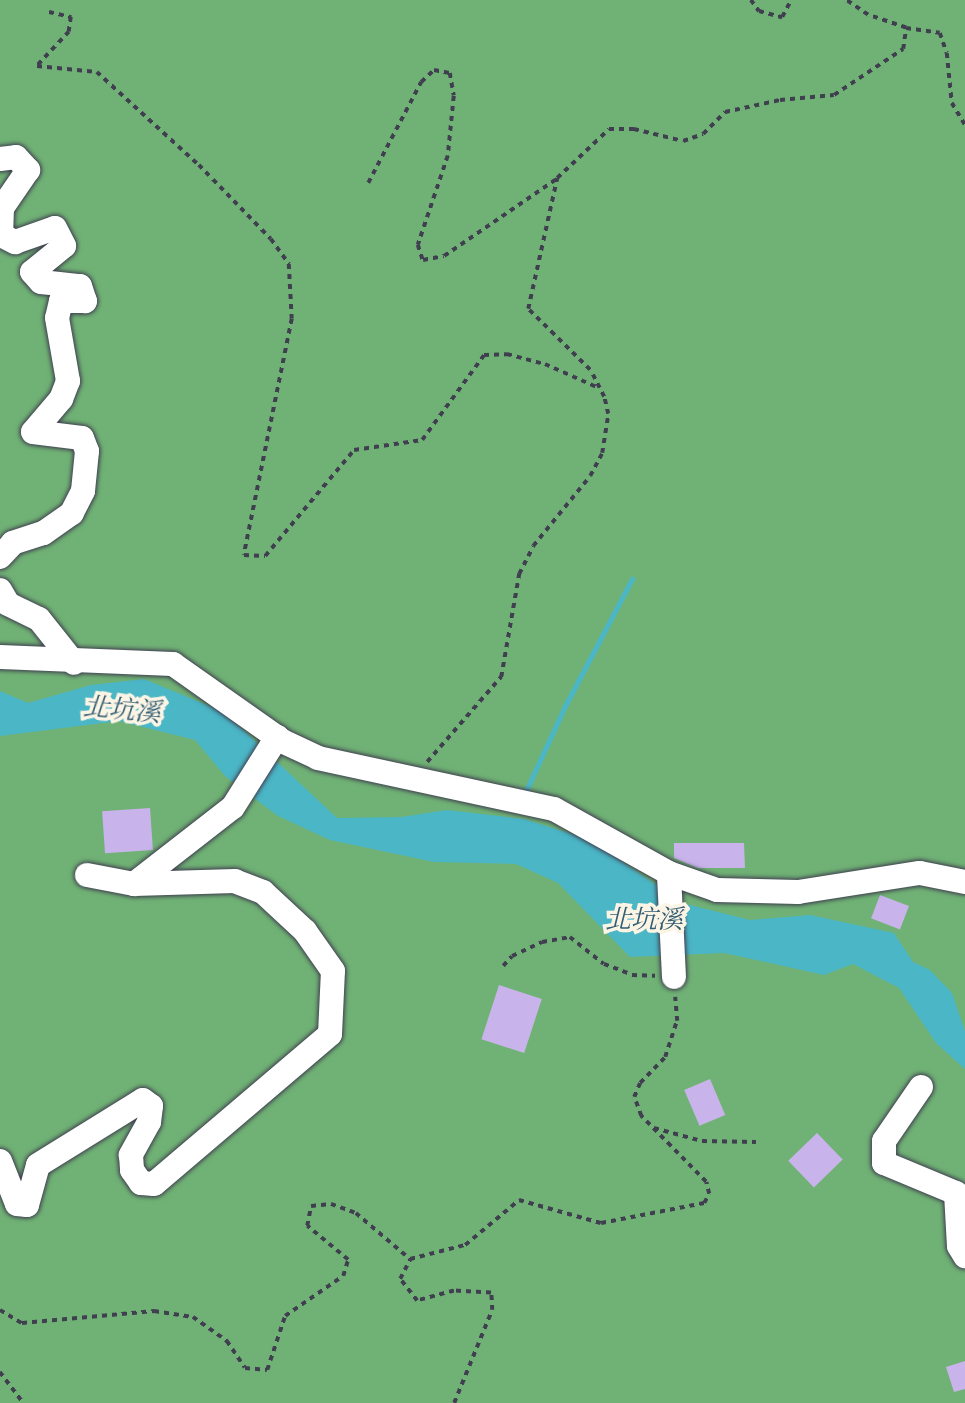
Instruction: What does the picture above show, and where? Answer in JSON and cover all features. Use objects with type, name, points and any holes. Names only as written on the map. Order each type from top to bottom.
[{"type":"street","points":[[0,159],[16,157],[28,170],[2,208],[1,235],[15,243],[55,228],[64,246],[32,272],[41,282],[80,286],[85,301],[61,300],[57,318],[68,382],[61,399],[33,432],[82,438],[87,451],[83,491],[72,513],[43,533],[13,543],[0,557]]},
{"type":"street","points":[[0,590],[8,604],[39,619],[74,663]]},
{"type":"street","points":[[0,657],[74,663],[173,664],[276,737],[318,758],[554,809],[669,873],[717,890],[798,892],[920,873],[965,882]]},
{"type":"street","points":[[134,884],[233,807],[276,737]]},
{"type":"street","points":[[0,1161],[17,1204],[27,1205],[38,1165],[143,1100],[151,1106],[149,1122],[131,1155],[132,1170],[141,1183],[154,1184],[330,1034],[333,971],[305,931],[274,901],[234,881],[134,884],[88,875]]},
{"type":"street","points":[[669,875],[674,977]]},
{"type":"street","points":[[921,1087],[884,1141],[884,1163],[956,1193],[959,1246],[965,1256]]},
{"type":"path","points":[[751,0],[759,11],[782,17],[792,0]]},
{"type":"path","points":[[846,0],[868,15],[906,28],[940,33],[947,53],[952,103],[965,125]]},
{"type":"path","points":[[49,12],[71,17],[69,32],[37,66],[97,72],[199,165],[271,239],[289,264],[292,319],[244,555],[265,556],[354,450],[422,440],[484,355],[508,354],[545,364],[601,389]]},
{"type":"path","points":[[368,183],[421,82],[434,70],[450,74],[454,96],[447,156],[418,245],[423,260],[443,256],[556,178],[610,129],[634,129],[683,141],[703,134],[725,111],[780,100],[834,95],[903,49],[906,28]]},
{"type":"path","points":[[413,778],[501,677],[519,574],[533,546],[590,476],[602,453],[608,414],[601,389],[590,370],[528,309],[556,178]]},
{"type":"path","points":[[454,1403],[492,1310],[491,1293],[454,1291],[417,1301],[400,1279],[410,1259],[466,1245],[519,1200],[530,1199],[601,1223],[704,1203],[709,1194],[706,1182],[641,1116],[634,1097],[640,1083],[666,1057],[677,1021],[674,977],[632,975],[604,964],[570,937],[542,942],[512,956],[503,966]]},
{"type":"path","points":[[652,1128],[702,1141],[756,1142]]},
{"type":"path","points":[[0,1310],[22,1322],[154,1311],[193,1317],[227,1341],[245,1368],[268,1370],[285,1316],[343,1276],[348,1260],[307,1226],[311,1206],[331,1204],[356,1213],[410,1259]]},
{"type":"path","points":[[0,1372],[23,1403]]},
{"type":"green space","points":[[0,0],[965,0],[965,1403],[0,1403]]},
{"type":"water","name":"北坑溪","points":[[144,679],[224,712],[337,818],[401,817],[447,810],[524,819],[591,840],[682,903],[750,920],[810,915],[894,933],[913,962],[930,970],[952,993],[965,1031],[965,1069],[936,1043],[899,988],[853,964],[824,975],[724,953],[630,957],[558,883],[516,864],[434,862],[330,840],[278,816],[225,776],[195,740],[119,721],[0,736],[0,691],[28,703],[91,685]]},
{"type":"building","points":[[150,808],[153,850],[105,853],[102,811]]},
{"type":"building","points":[[674,843],[744,843],[745,868],[698,868],[674,858]]},
{"type":"building","points":[[880,895],[909,906],[900,929],[871,918]]},
{"type":"building","points":[[499,985],[542,999],[524,1053],[481,1039]]},
{"type":"building","points":[[710,1079],[725,1115],[699,1126],[684,1090]]},
{"type":"building","points":[[817,1133],[843,1160],[814,1187],[788,1161]]},
{"type":"building","points":[[965,1361],[965,1389],[954,1392],[946,1367]]},
{"type":"waterway","points":[[524,795],[565,706],[632,579]]}]
